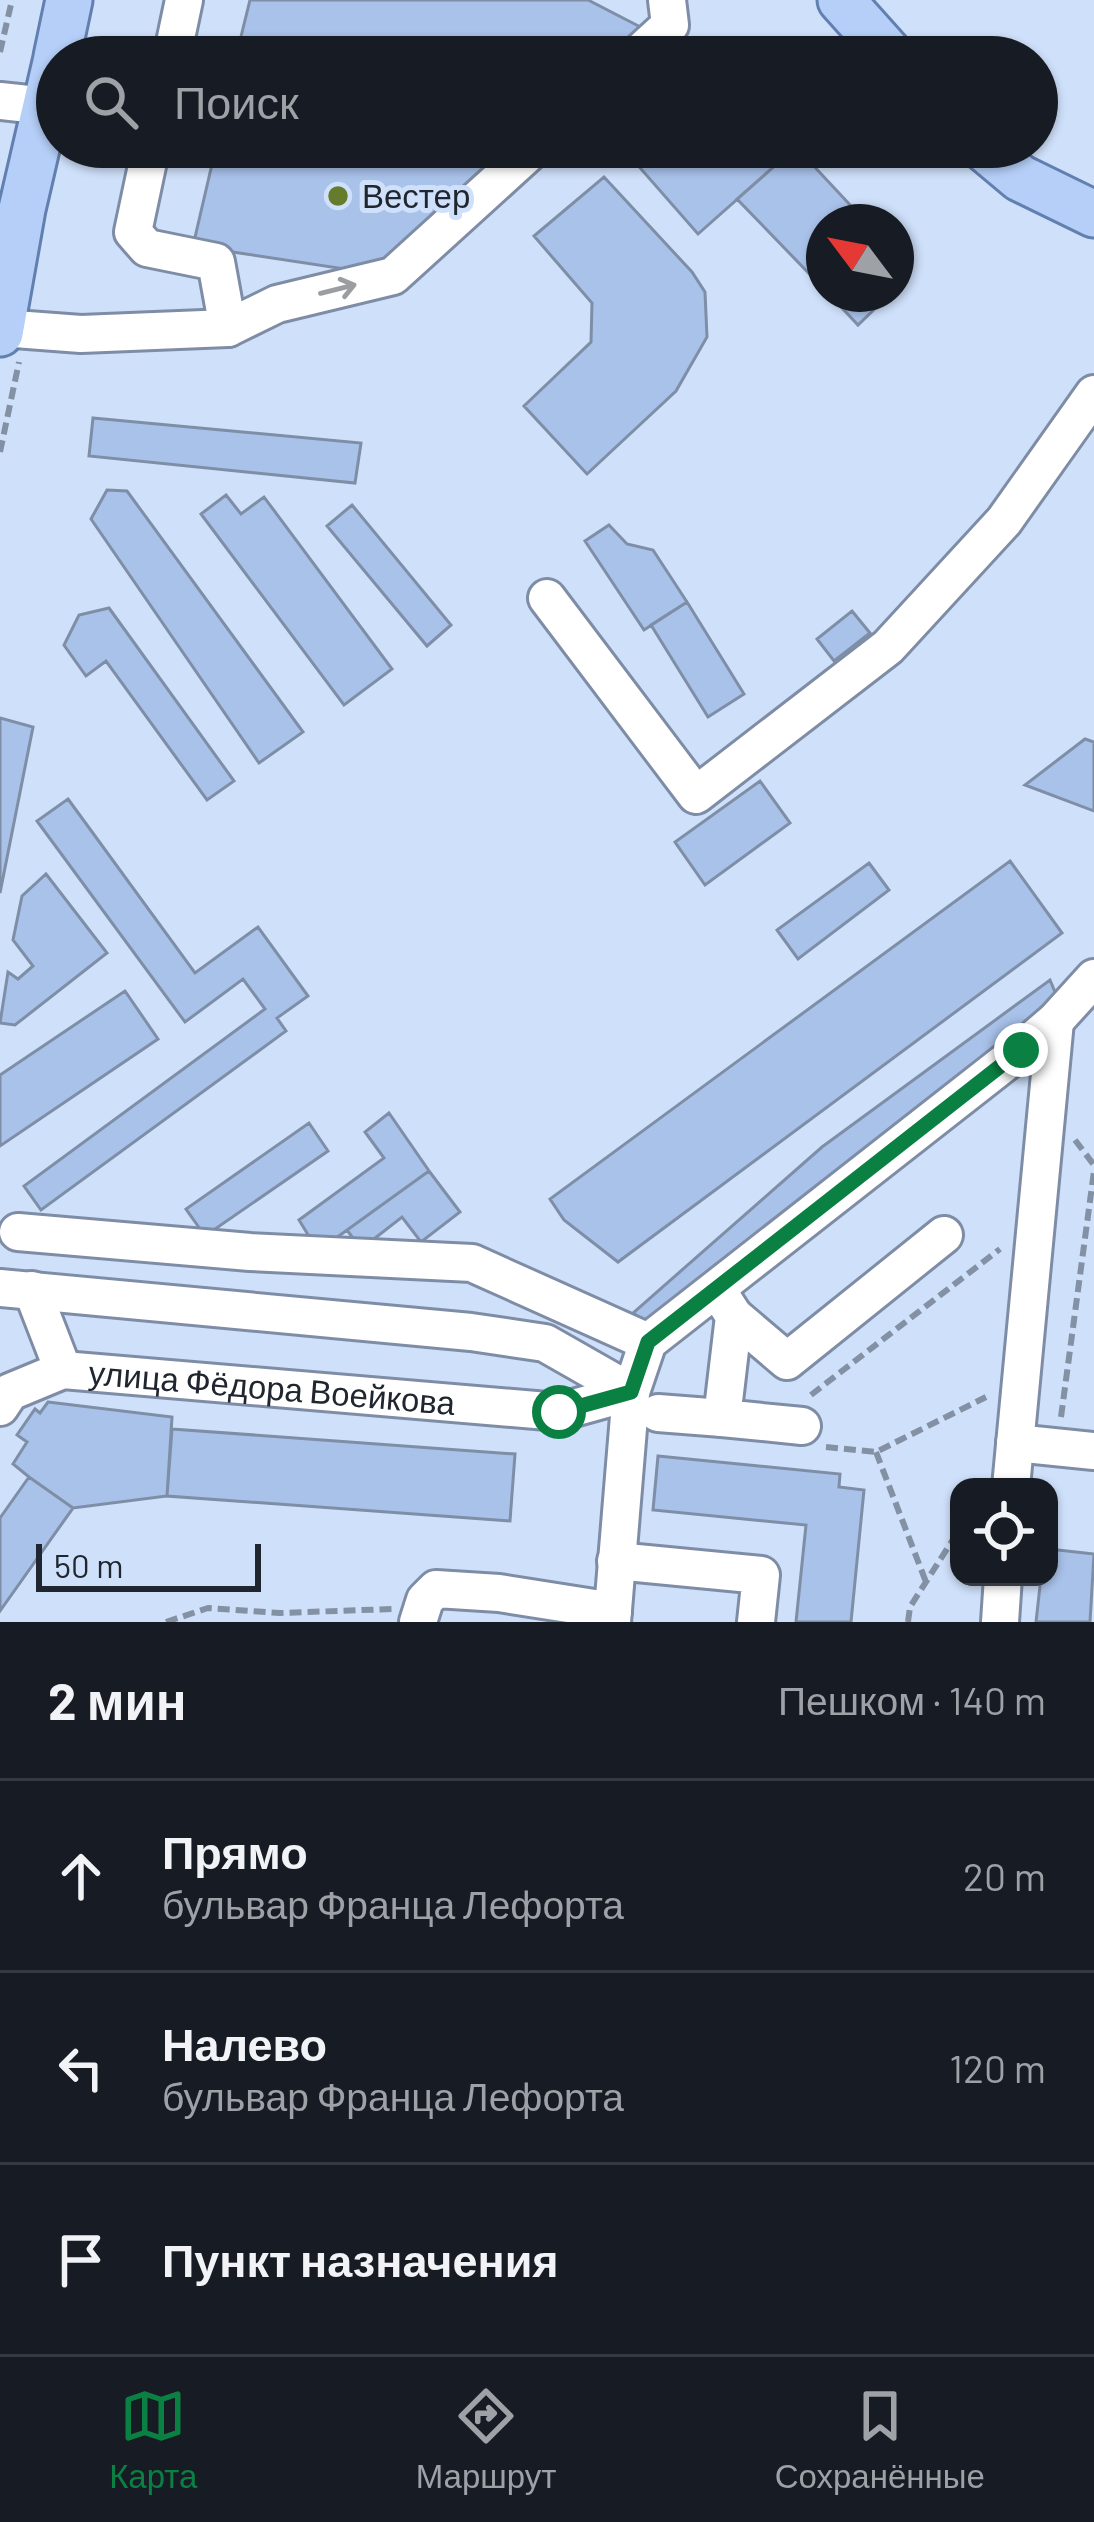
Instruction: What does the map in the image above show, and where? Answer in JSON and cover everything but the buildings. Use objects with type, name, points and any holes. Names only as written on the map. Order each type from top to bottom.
[{"type":"main road","points":[[62,36],[69,0]]},
{"type":"main road","points":[[841,0],[873,36]]},
{"type":"main road","points":[[2,317],[11,207],[36,137]]},
{"type":"main road","points":[[1008,168],[1092,222]]},
{"type":"street","points":[[176,36],[184,0]]},
{"type":"street","points":[[658,36],[670,25],[667,0]]},
{"type":"street","points":[[0,101],[36,105]]},
{"type":"street","points":[[147,168],[133,232],[147,248],[217,262],[228,328]]},
{"type":"street","points":[[2,317],[81,334],[228,328],[277,304],[393,276],[512,168]]},
{"type":"street","points":[[547,598],[696,795],[888,647],[1004,521],[1094,394]]},
{"type":"street","points":[[648,1342],[725,1302],[1055,1021],[1094,977]]},
{"type":"street","points":[[1012,1478],[1055,1021]]},
{"type":"street","points":[[18,1232],[250,1252],[472,1263],[648,1342]]},
{"type":"street","points":[[725,1302],[787,1360],[944,1235]]},
{"type":"street","points":[[16,1289],[545,1343],[644,1403],[722,1418],[802,1426]]},
{"type":"street","points":[[16,1289],[63,1370]]},
{"type":"street","points":[[722,1418],[725,1302]]},
{"type":"street","points":[[421,1611],[436,1589],[499,1593],[612,1616],[616,1561],[644,1403],[648,1342]]},
{"type":"street","name":"улица Фёдора Воейкова","points":[[0,1407],[10,1392],[63,1370],[559,1412],[644,1403]]},
{"type":"street","points":[[1015,1444],[1076,1449]]},
{"type":"street","points":[[616,1561],[760,1575],[756,1622]]},
{"type":"street","points":[[1000,1622],[1003,1586]]},
{"type":"path","points":[[0,52],[12,0]]},
{"type":"path","points":[[1076,1449],[1094,1171]]},
{"type":"path","points":[[1021,1380],[876,1452],[801,1444],[805,1400],[1036,1221]]},
{"type":"path","points":[[876,1452],[926,1582]]},
{"type":"path","points":[[904,1622],[950,1544]]},
{"type":"path","points":[[166,1622],[208,1608],[280,1613],[421,1611]]},
{"type":"place","name":"Вестер","points":[[338,196]]},
{"type":"route","points":[[559,1412],[631,1392],[648,1342],[1021,1050]]}]
